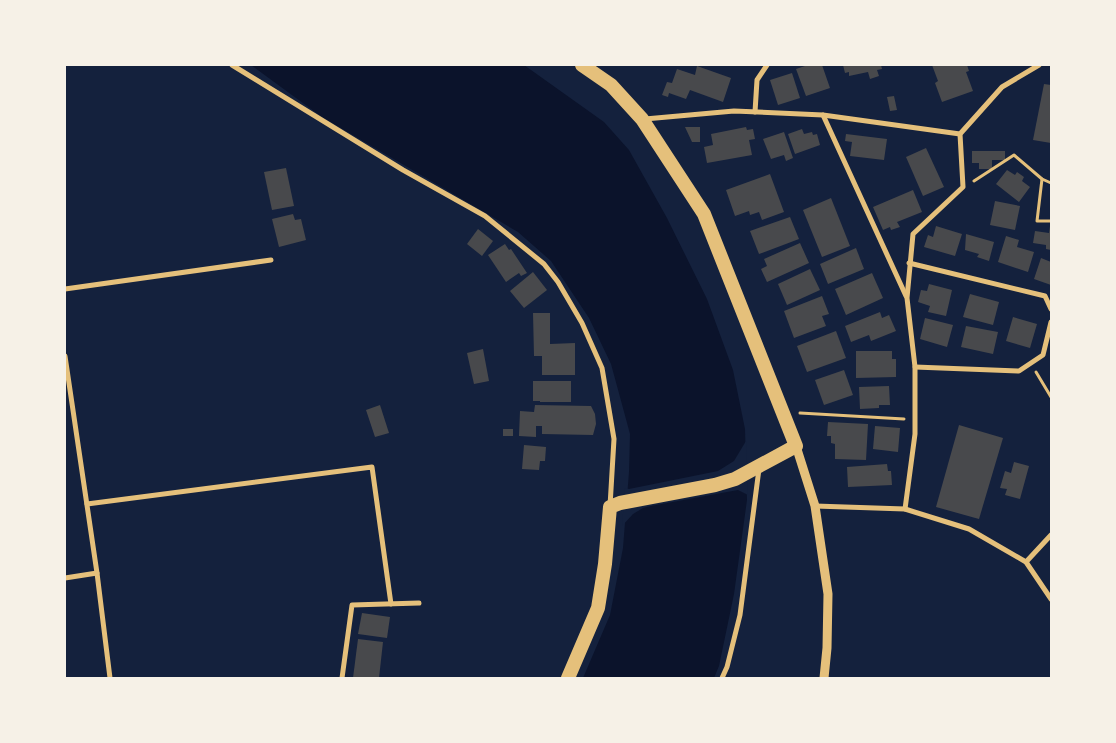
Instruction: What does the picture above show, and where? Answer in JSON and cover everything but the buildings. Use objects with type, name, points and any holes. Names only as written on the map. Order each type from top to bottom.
[{"type":"highway","points":[[568,678],[598,608],[615,505],[715,485],[735,479],[796,446],[704,214],[642,119],[612,85],[582,65]]},
{"type":"street","points":[[232,65],[403,170],[485,216],[544,264],[558,282],[582,322],[602,368],[614,439],[615,505]]},
{"type":"street","points":[[755,112],[757,80],[767,65]]},
{"type":"street","points":[[905,509],[915,434],[915,367],[907,298],[913,234],[963,187],[960,134],[1002,87],[1039,65]]},
{"type":"street","points":[[642,119],[734,111],[823,115],[960,134]]},
{"type":"street","points":[[823,115],[907,298]]},
{"type":"street","points":[[65,289],[271,260]]},
{"type":"street","points":[[909,263],[1045,296],[1051,309]]},
{"type":"street","points":[[915,367],[1019,371],[1043,355],[1051,322]]},
{"type":"street","points":[[65,356],[97,574],[110,678]]},
{"type":"street","points":[[796,446],[815,506],[828,594],[827,648],[824,678]]},
{"type":"street","points":[[87,504],[372,467],[391,604]]},
{"type":"street","points":[[722,678],[727,667],[740,615],[754,469]]},
{"type":"street","points":[[815,506],[905,509],[969,529],[1026,562],[1051,599]]},
{"type":"street","points":[[1026,562],[1051,535]]},
{"type":"street","points":[[65,578],[97,574]]},
{"type":"street","points":[[342,678],[352,605],[419,603]]},
{"type":"path","points":[[963,187],[1014,155],[1042,179],[1051,183]]},
{"type":"path","points":[[1042,179],[1037,221],[1051,222]]},
{"type":"path","points":[[1030,363],[1051,397]]},
{"type":"path","points":[[782,412],[915,420]]},
{"type":"water","points":[[251,65],[524,65],[604,122],[629,150],[667,218],[707,299],[733,370],[745,429],[747,500],[734,594],[719,666],[714,678],[583,678],[610,615],[623,548],[630,434],[611,364],[589,318],[551,261],[518,232],[322,117]]},
{"type":"pier","points":[[746,441],[748,495],[738,490],[651,506],[633,514],[622,526],[625,488],[629,489],[718,471],[734,461]]}]
